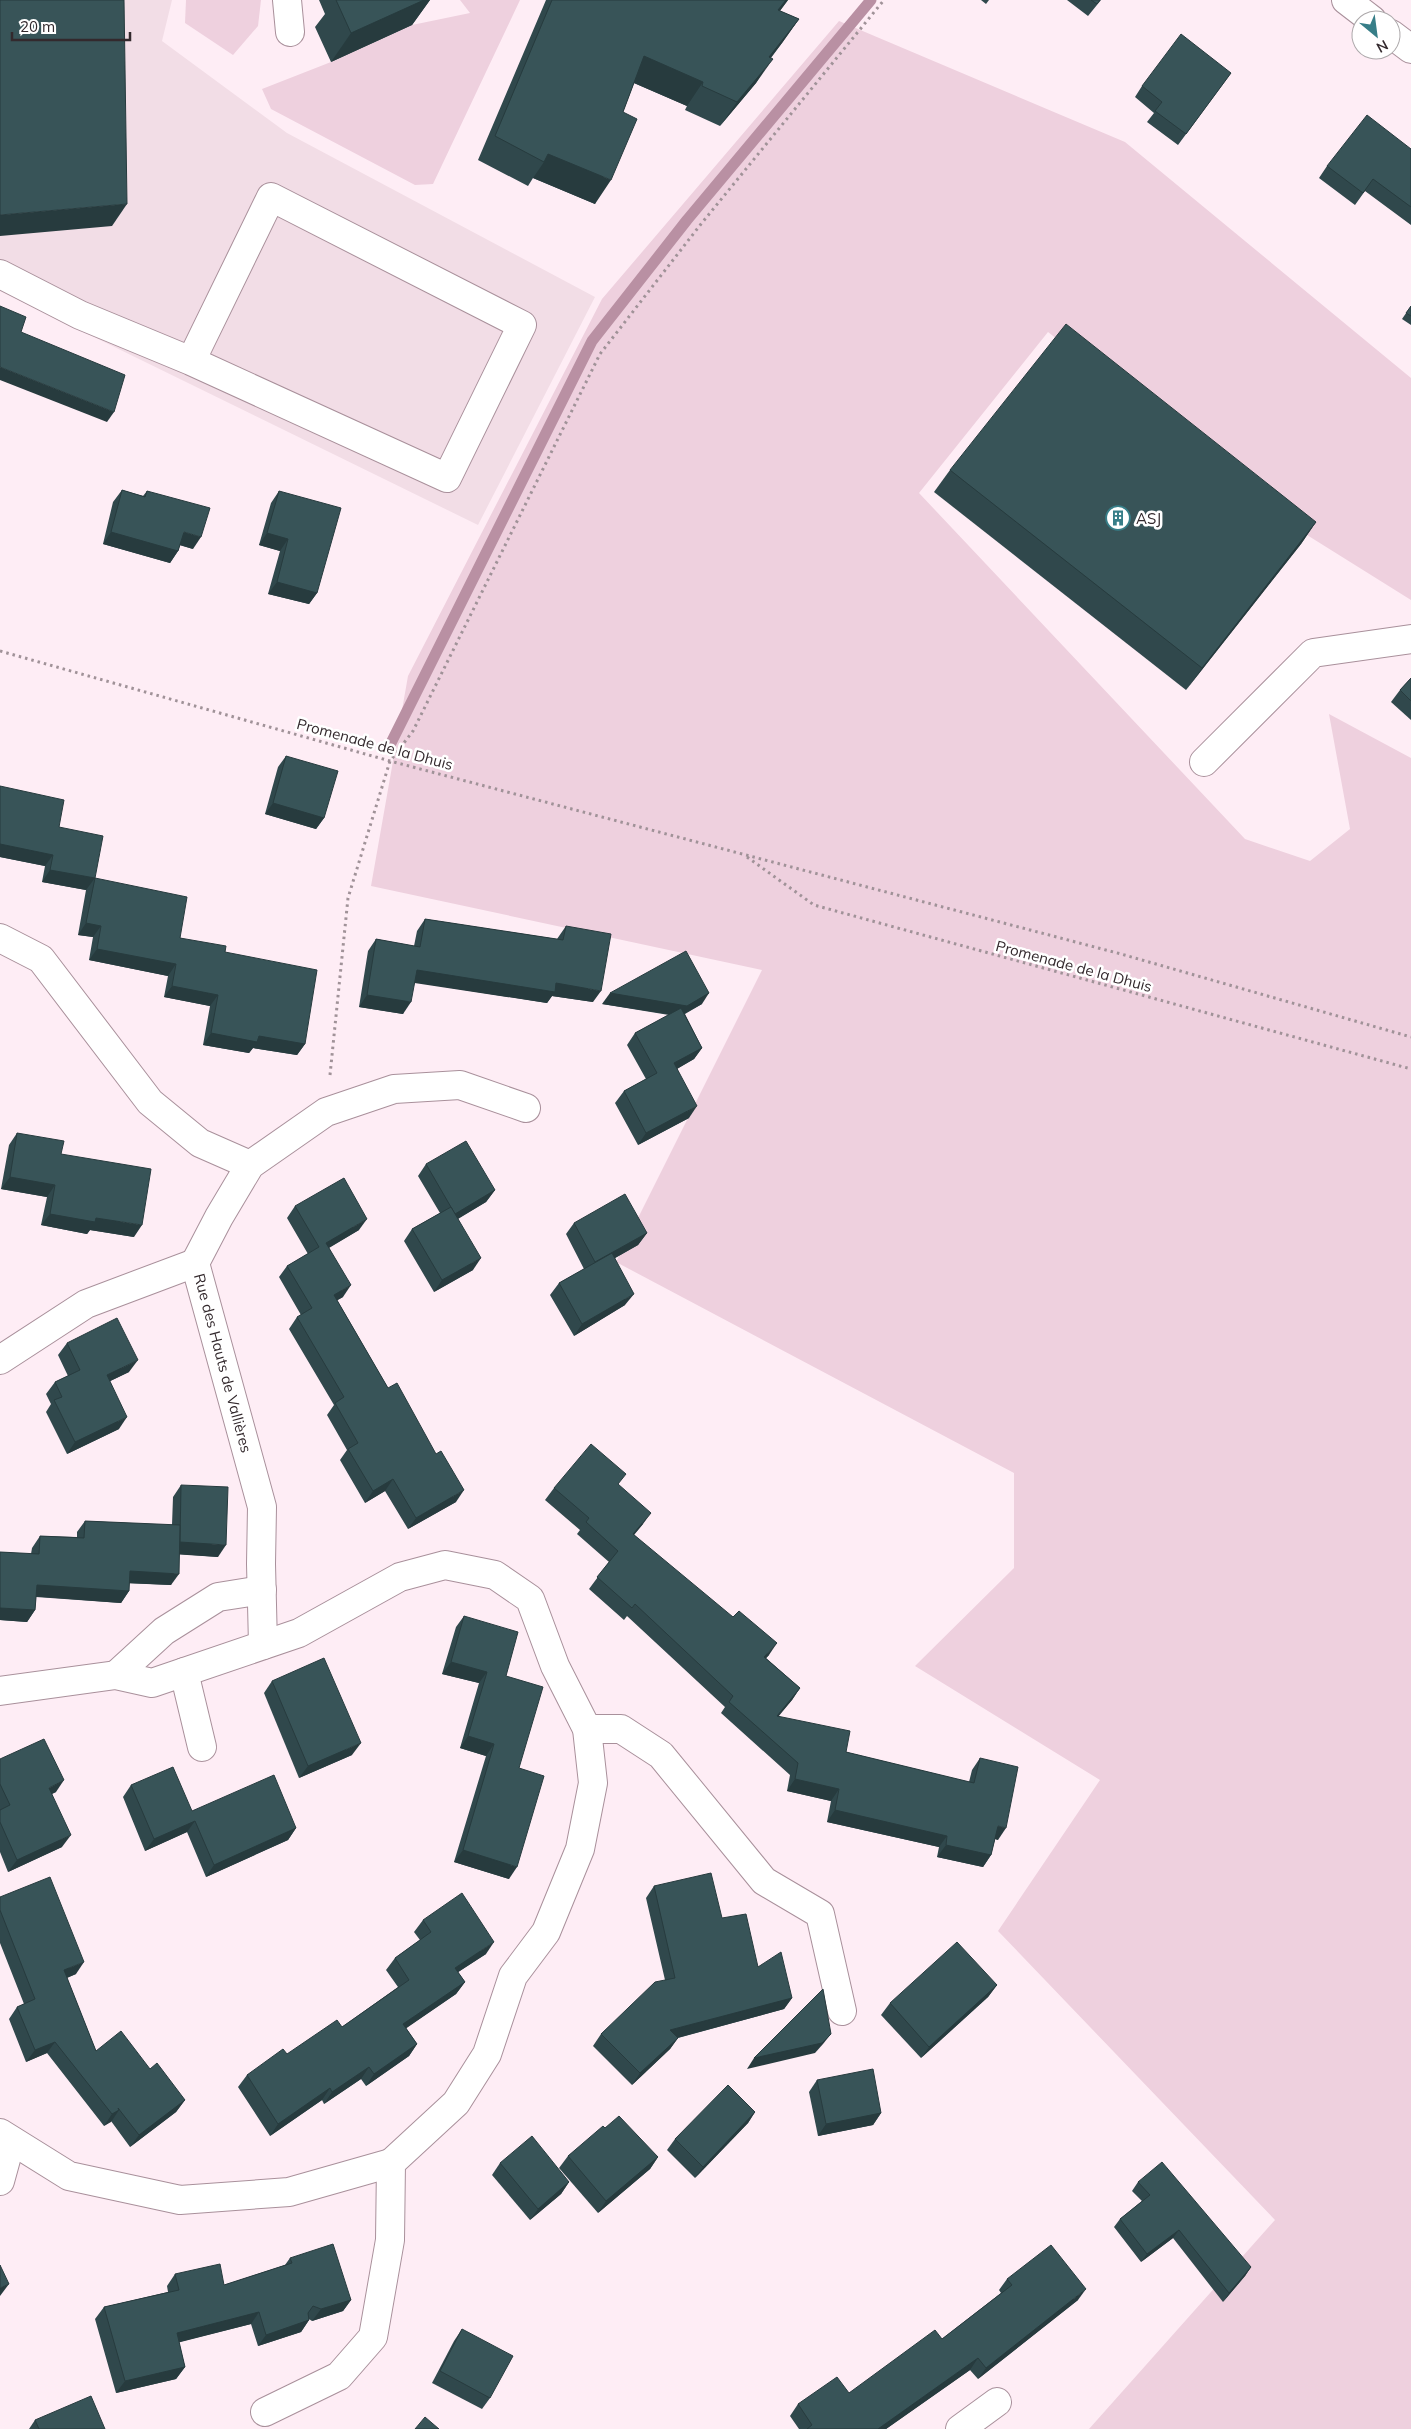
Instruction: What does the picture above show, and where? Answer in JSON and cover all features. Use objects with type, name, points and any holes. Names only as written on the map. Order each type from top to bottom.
[{"type":"street","points":[[287,0],[290,32]]},
{"type":"street","points":[[1346,0],[1359,10]]},
{"type":"street","points":[[1401,42],[1411,50]]},
{"type":"street","points":[[0,274],[80,315],[191,361],[447,478],[522,325],[270,196],[191,361]]},
{"type":"street","points":[[1204,762],[1314,653],[1411,639]]},
{"type":"street","points":[[0,938],[41,960],[150,1102],[200,1143],[250,1165]]},
{"type":"street","points":[[195,1263],[250,1165],[326,1112],[394,1089],[460,1085],[526,1108]]},
{"type":"street","name":"Rue des Hauts de Vallières","points":[[0,1360],[86,1304],[195,1263],[262,1507],[264,1645]]},
{"type":"street","points":[[0,1691],[116,1675],[152,1683],[299,1633],[400,1577],[445,1565],[495,1575],[530,1599],[555,1666],[587,1729],[593,1783],[582,1840],[546,1932],[513,1976],[487,2054],[456,2103],[391,2163],[288,2192],[180,2200],[70,2176],[6,2137],[0,2181]]},
{"type":"street","points":[[116,1675],[164,1631],[218,1598],[262,1590]]},
{"type":"street","points":[[184,1672],[202,1747]]},
{"type":"street","points":[[587,1729],[621,1729],[661,1754],[722,1832],[764,1881],[820,1914],[842,2011]]},
{"type":"street","points":[[266,2412],[339,2376],[373,2338],[390,2240],[391,2163]]},
{"type":"street","points":[[960,2429],[997,2402]]},
{"type":"path","points":[[326,1112],[348,898],[390,761],[413,731],[600,354],[701,224],[884,0]]},
{"type":"path","name":"Promenade de la Dhuis","points":[[0,651],[390,761],[1121,954],[1411,1037]]},
{"type":"path","name":"Promenade de la Dhuis","points":[[745,856],[814,905],[1411,1069]]},
{"type":"shaded area","points":[[0,0],[172,0],[162,41],[287,133],[595,297],[478,525],[0,291]]},
{"type":"shaded area","points":[[186,0],[261,0],[258,26],[233,55],[185,23]]},
{"type":"shaded area","points":[[460,0],[520,0],[433,184],[415,185],[271,109],[262,89],[331,62],[412,25],[470,13]]},
{"type":"shaded area","points":[[839,21],[1125,142],[1411,378],[1411,600],[1307,535],[1048,332],[919,493],[1245,839],[1310,861],[1350,829],[1329,714],[1411,758],[1411,2429],[1089,2429],[1275,2220],[998,1931],[1100,1780],[915,1666],[1014,1568],[1014,1473],[616,1262],[762,970],[371,886],[408,676],[602,299]]},
{"type":"building","points":[[0,0],[124,0],[127,204],[0,215]]},
{"type":"building","points":[[336,0],[424,0],[351,33]]},
{"type":"building","points":[[552,0],[786,0],[778,10],[799,19],[769,57],[773,59],[737,102],[702,86],[703,82],[644,56],[623,112],[637,119],[611,180],[548,154],[544,162],[495,136]]},
{"type":"building","points":[[1091,0],[1100,0],[1097,4]]},
{"type":"building","points":[[1181,34],[1231,73],[1186,134],[1155,111],[1162,102],[1142,86]]},
{"type":"building","points":[[1367,115],[1411,149],[1411,207],[1373,179],[1363,193],[1327,166]]},
{"type":"building","points":[[0,306],[26,317],[21,332],[125,375],[114,412],[0,367]]},
{"type":"building","points":[[1411,306],[1411,316],[1406,313]]},
{"type":"building","name":"ASJ","points":[[1066,324],[1316,522],[1202,668],[950,470]]},
{"type":"building","points":[[122,490],[145,497],[147,491],[210,508],[201,537],[184,532],[178,551],[111,532]]},
{"type":"building","points":[[279,491],[341,508],[317,593],[277,582],[288,539],[267,533]]},
{"type":"building","points":[[1411,678],[1411,701],[1400,690]]},
{"type":"building","points":[[286,756],[338,771],[324,818],[273,803]]},
{"type":"building","points":[[0,786],[64,800],[59,827],[103,836],[95,878],[50,870],[53,855],[0,844]]},
{"type":"building","points":[[95,878],[187,897],[180,938],[226,946],[225,952],[317,970],[305,1044],[259,1036],[257,1042],[211,1033],[218,995],[172,986],[176,964],[97,949],[101,926],[86,923]]},
{"type":"building","points":[[425,919],[563,940],[566,926],[611,934],[601,991],[556,983],[555,992],[417,970],[411,1002],[367,995],[376,939],[420,947]]},
{"type":"building","points":[[686,951],[709,993],[687,1006],[610,993]]},
{"type":"building","points":[[681,1008],[702,1048],[674,1063],[697,1106],[646,1133],[624,1091],[657,1073],[635,1033]]},
{"type":"building","points":[[17,1133],[64,1141],[61,1154],[151,1169],[142,1225],[96,1218],[95,1222],[50,1214],[55,1185],[10,1177]]},
{"type":"building","points":[[466,1141],[495,1190],[455,1214],[426,1164]]},
{"type":"building","points":[[344,1178],[367,1219],[326,1243],[351,1285],[334,1295],[388,1388],[397,1383],[436,1454],[441,1451],[464,1490],[416,1518],[393,1479],[373,1491],[348,1449],[358,1443],[335,1403],[344,1397],[297,1317],[312,1308],[287,1266],[319,1247],[295,1206]]},
{"type":"building","points":[[625,1194],[647,1233],[595,1262],[574,1223]]},
{"type":"building","points":[[451,1207],[481,1258],[442,1280],[412,1229]]},
{"type":"building","points":[[612,1253],[634,1294],[582,1324],[559,1283]]},
{"type":"building","points":[[117,1318],[138,1360],[107,1375],[127,1417],[75,1442],[54,1400],[62,1397],[55,1382],[80,1370],[67,1343]]},
{"type":"building","points":[[591,1444],[626,1474],[618,1484],[651,1513],[633,1534],[733,1617],[739,1611],[777,1643],[764,1657],[800,1688],[777,1716],[850,1731],[846,1752],[974,1783],[980,1758],[1018,1767],[1006,1828],[998,1826],[991,1855],[946,1845],[947,1836],[835,1810],[839,1789],[795,1779],[798,1763],[729,1702],[733,1696],[635,1604],[632,1608],[597,1577],[618,1551],[586,1522],[589,1518],[554,1488]]},
{"type":"building","points":[[181,1485],[228,1487],[226,1545],[180,1542]]},
{"type":"building","points":[[85,1521],[180,1525],[179,1574],[130,1571],[129,1591],[37,1585],[35,1610],[0,1608],[0,1552],[39,1554],[40,1536],[84,1538]]},
{"type":"building","points":[[464,1616],[518,1632],[506,1676],[543,1687],[519,1768],[544,1776],[517,1867],[463,1850],[494,1744],[468,1736],[487,1672],[451,1662]]},
{"type":"building","points":[[324,1658],[361,1743],[308,1766],[272,1681]]},
{"type":"building","points":[[44,1739],[64,1780],[49,1788],[71,1835],[17,1860],[0,1822],[0,1810],[10,1805],[0,1784],[0,1759]]},
{"type":"building","points":[[173,1767],[192,1811],[274,1775],[296,1828],[214,1865],[195,1821],[154,1839],[131,1785]]},
{"type":"building","points":[[711,1873],[722,1918],[746,1914],[758,1967],[781,1952],[792,1998],[670,2030],[678,2038],[640,2073],[601,2034],[655,1982],[675,1978],[654,1886]]},
{"type":"building","points":[[50,1877],[84,1962],[64,1970],[96,2051],[121,2031],[150,2069],[157,2063],[185,2100],[139,2135],[118,2108],[119,2110],[112,2114],[55,2042],[35,2050],[17,2007],[35,1999],[0,1910],[0,1897]]},
{"type":"building","points":[[462,1893],[494,1942],[455,1968],[465,1982],[403,2024],[417,2044],[374,2074],[369,2067],[332,2092],[330,2088],[278,2124],[247,2075],[283,2049],[287,2054],[337,2020],[342,2027],[409,1980],[395,1958],[431,1932],[423,1920]]},
{"type":"building","points":[[957,1942],[997,1985],[929,2047],[890,2003]]},
{"type":"building","points":[[823,1989],[831,2034],[822,2043],[754,2058]]},
{"type":"building","points":[[873,2069],[881,2113],[826,2124],[817,2080]]},
{"type":"building","points":[[728,2085],[755,2112],[703,2167],[675,2139]]},
{"type":"building","points":[[619,2116],[658,2157],[606,2201],[568,2156],[603,2126],[605,2128]]},
{"type":"building","points":[[532,2136],[569,2182],[538,2209],[500,2163]]},
{"type":"building","points":[[1162,2162],[1251,2267],[1229,2293],[1179,2230],[1147,2254],[1120,2219],[1150,2195],[1138,2182]]},
{"type":"building","points":[[333,2244],[351,2300],[321,2309],[313,2306],[308,2313],[309,2320],[266,2335],[259,2312],[177,2333],[185,2367],[125,2381],[104,2307],[179,2290],[175,2274],[220,2264],[224,2285],[292,2263],[290,2258]]},
{"type":"building","points":[[1051,2245],[1086,2289],[986,2368],[978,2358],[878,2429],[807,2429],[812,2425],[798,2404],[837,2377],[849,2393],[935,2330],[942,2339],[1012,2285],[1007,2279]]},
{"type":"building","points":[[0,2265],[9,2284],[0,2288]]},
{"type":"building","points":[[462,2329],[513,2356],[490,2398],[440,2371]]},
{"type":"building","points":[[91,2396],[105,2429],[39,2429],[35,2420]]},
{"type":"building","points":[[425,2417],[439,2429],[415,2429]]},
{"type":"waterway","points":[[390,745],[592,341],[687,220],[871,0]]},
{"type":"place","name":"ASJ","points":[[1118,518]]}]
